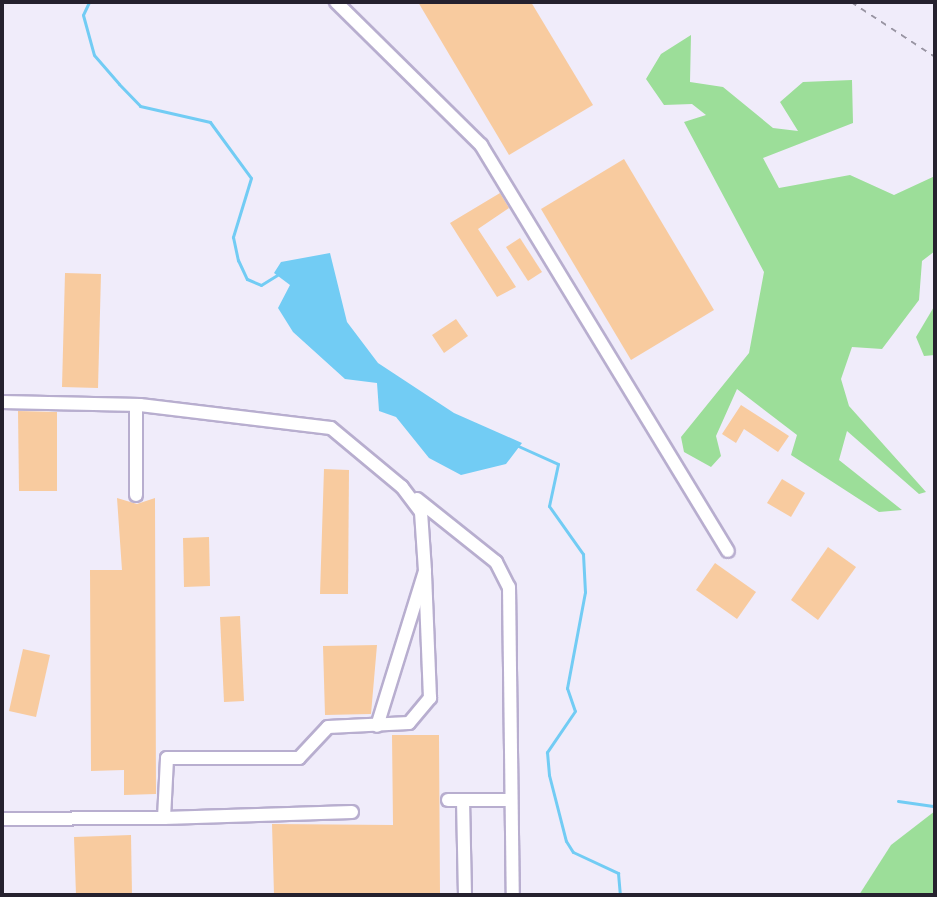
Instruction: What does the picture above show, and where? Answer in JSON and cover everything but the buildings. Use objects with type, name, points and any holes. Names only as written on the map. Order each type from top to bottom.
[{"type":"lane","points":[[336,2],[481,145],[728,551]]},
{"type":"lane","points":[[2,402],[136,405],[331,428],[505,575],[508,800],[513,895]]},
{"type":"lane","points":[[136,405],[136,495]]},
{"type":"lane","points":[[164,818],[167,758],[299,758],[328,727],[409,723],[430,698],[421,512],[402,487]]},
{"type":"lane","points":[[377,726],[425,571]]},
{"type":"lane","points":[[448,800],[508,800]]},
{"type":"lane","points":[[463,800],[465,895]]},
{"type":"lane","points":[[2,819],[352,812]]},
{"type":"path","points":[[851,2],[935,57]]},
{"type":"green space","points":[[691,35],[690,82],[723,87],[773,128],[798,131],[780,102],[803,82],[852,80],[853,123],[763,158],[779,188],[850,175],[894,195],[935,176],[935,251],[922,261],[919,300],[882,349],[852,347],[841,379],[849,406],[926,492],[919,494],[847,431],[839,460],[902,510],[879,512],[791,455],[797,435],[737,389],[716,436],[721,456],[711,467],[684,452],[681,437],[749,353],[764,272],[684,122],[706,115],[692,104],[664,105],[646,79],[661,54]]},
{"type":"green space","points":[[935,305],[935,355],[924,356],[916,337]]},
{"type":"green space","points":[[935,811],[935,895],[859,895],[891,845]]},
{"type":"water","points":[[330,253],[347,322],[378,363],[454,413],[522,443],[506,464],[461,475],[429,458],[396,417],[379,411],[377,383],[345,379],[293,332],[278,308],[290,285],[274,273],[281,262]]},
{"type":"waterway","points":[[89,2],[83,15],[94,55],[119,84],[140,106],[210,122],[251,178],[233,237],[238,260],[247,279],[261,285],[277,275]]},
{"type":"waterway","points":[[516,445],[558,464],[549,506],[583,554],[585,592],[567,688],[575,711],[547,752],[549,775],[566,841],[573,852],[618,873],[620,895]]},
{"type":"waterway","points":[[898,801],[935,806]]}]
